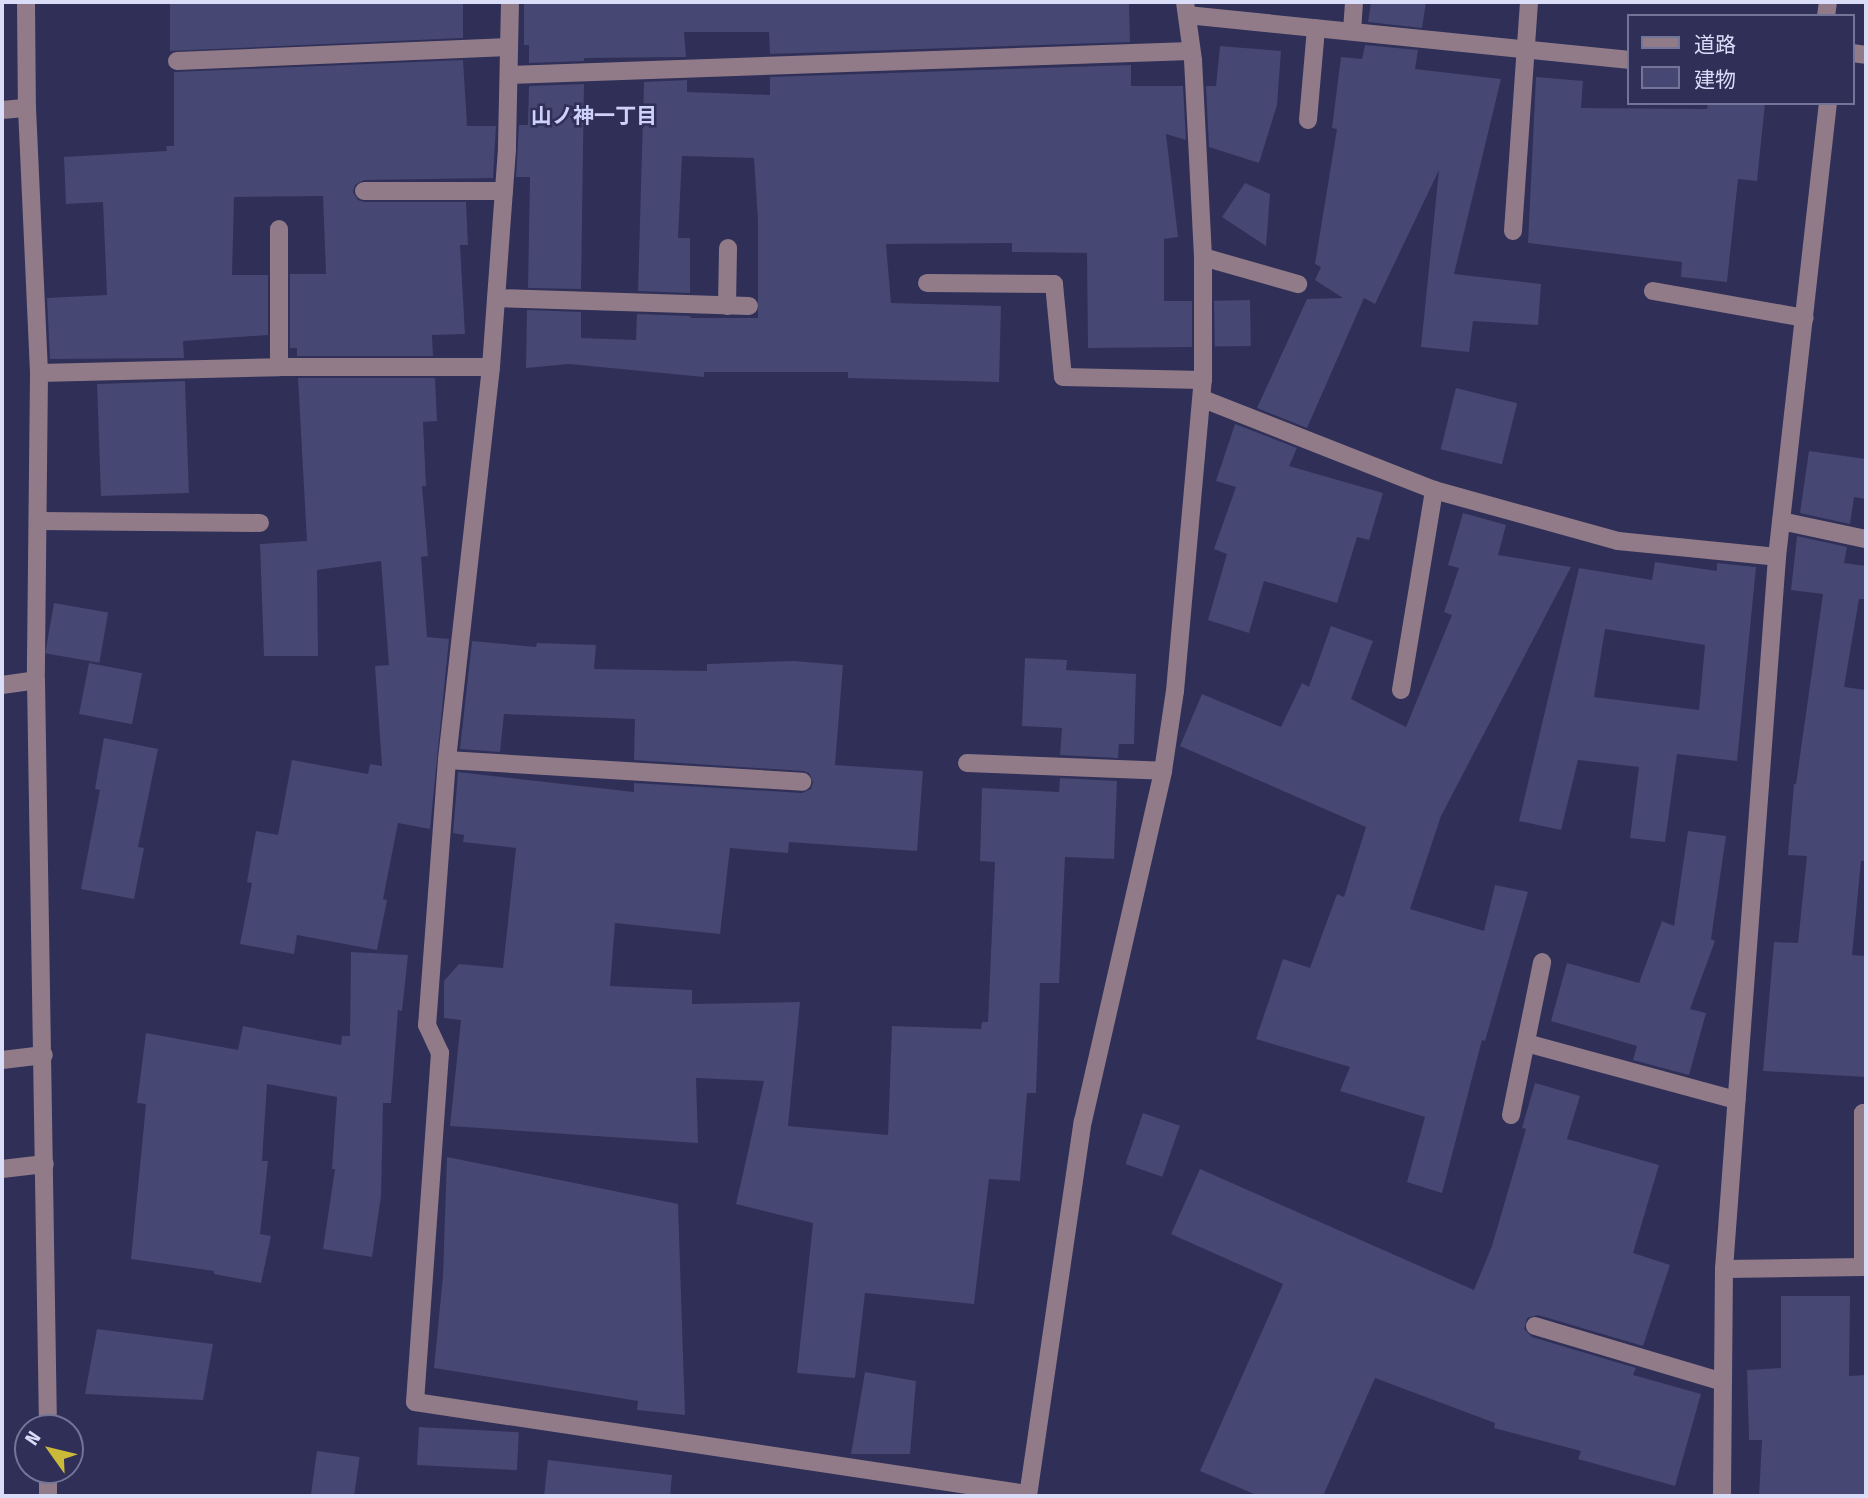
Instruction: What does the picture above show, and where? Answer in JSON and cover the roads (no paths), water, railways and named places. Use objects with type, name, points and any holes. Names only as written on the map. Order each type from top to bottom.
[{"type":"street","points":[[26,2],[27,108],[39,373],[40,521],[36,680],[48,1414]]},
{"type":"street","points":[[510,2],[504,191],[491,367],[447,760],[427,1025],[440,1054],[415,1402],[1027,1495],[1083,1121],[1163,771],[1175,691],[1203,399],[1203,257],[1186,8],[1316,28],[1626,60]]},
{"type":"street","points":[[1352,31],[1354,2]]},
{"type":"street","points":[[1513,231],[1529,2]]},
{"type":"street","points":[[1308,120],[1316,28]]},
{"type":"street","points":[[177,61],[509,47]]},
{"type":"street","points":[[509,75],[1191,51]]},
{"type":"street","points":[[1722,1496],[1724,1269],[1777,557],[1828,105]]},
{"type":"street","points":[[2,110],[27,108]]},
{"type":"street","points":[[364,191],[504,191]]},
{"type":"street","points":[[279,229],[279,367]]},
{"type":"street","points":[[727,306],[728,248]]},
{"type":"street","points":[[1203,257],[1298,284]]},
{"type":"street","points":[[927,283],[1054,284],[1063,377],[1203,380]]},
{"type":"street","points":[[1653,291],[1805,318]]},
{"type":"street","points":[[496,298],[749,306]]},
{"type":"street","points":[[39,373],[279,367],[491,367]]},
{"type":"street","points":[[1203,399],[1434,490],[1618,541],[1777,557]]},
{"type":"street","points":[[1401,690],[1434,490]]},
{"type":"street","points":[[40,521],[260,523]]},
{"type":"street","points":[[1782,521],[1866,539]]},
{"type":"street","points":[[2,685],[36,680]]},
{"type":"street","points":[[447,760],[802,782]]},
{"type":"street","points":[[967,763],[1163,771]]},
{"type":"street","points":[[1511,1115],[1542,962]]},
{"type":"street","points":[[1525,1043],[1737,1100]]},
{"type":"street","points":[[2,1060],[44,1055]]},
{"type":"street","points":[[1724,1269],[1863,1267],[1863,1113],[1866,1113]]},
{"type":"street","points":[[2,1169],[45,1164]]},
{"type":"street","points":[[1535,1326],[1723,1382]]},
{"type":"district","name":"山ノ神一丁目","points":[[594,116]]}]
